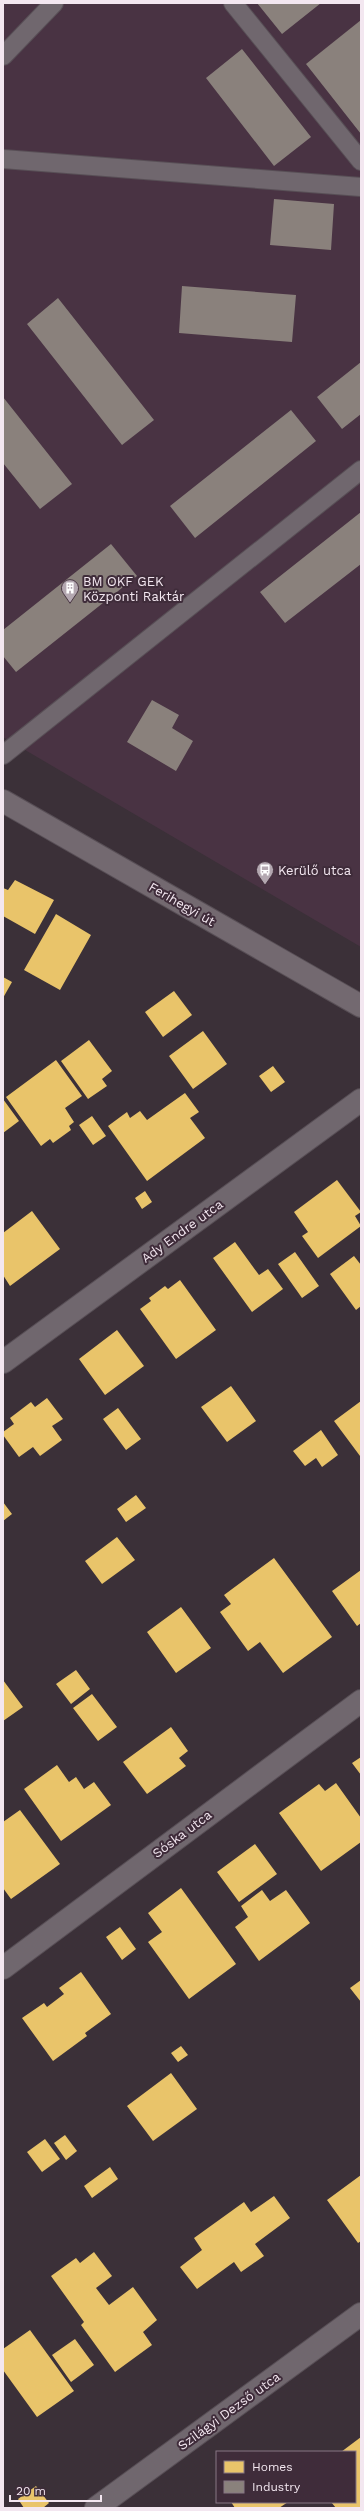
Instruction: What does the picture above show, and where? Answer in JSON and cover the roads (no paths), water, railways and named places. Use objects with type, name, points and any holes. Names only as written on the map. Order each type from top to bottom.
[{"type":"main road","name":"Ferihegyi út","points":[[3,801],[361,1006]]},
{"type":"street","name":"Ady Endre utca","points":[[3,1362],[361,1100]]},
{"type":"street","name":"Sóska utca","points":[[3,1968],[361,1700]]},
{"type":"street","name":"Szilágyi Dezső utca","points":[[96,2508],[361,2314]]},
{"type":"lane","points":[[3,56],[54,3]]},
{"type":"lane","points":[[233,3],[361,160]]},
{"type":"lane","points":[[3,159],[361,187]]},
{"type":"lane","points":[[3,755],[361,470]]},
{"type":"place","name":"BM OKF GEK Központi Raktár","points":[[70,603]]},
{"type":"place","name":"Kerülő utca","points":[[265,885]]}]
